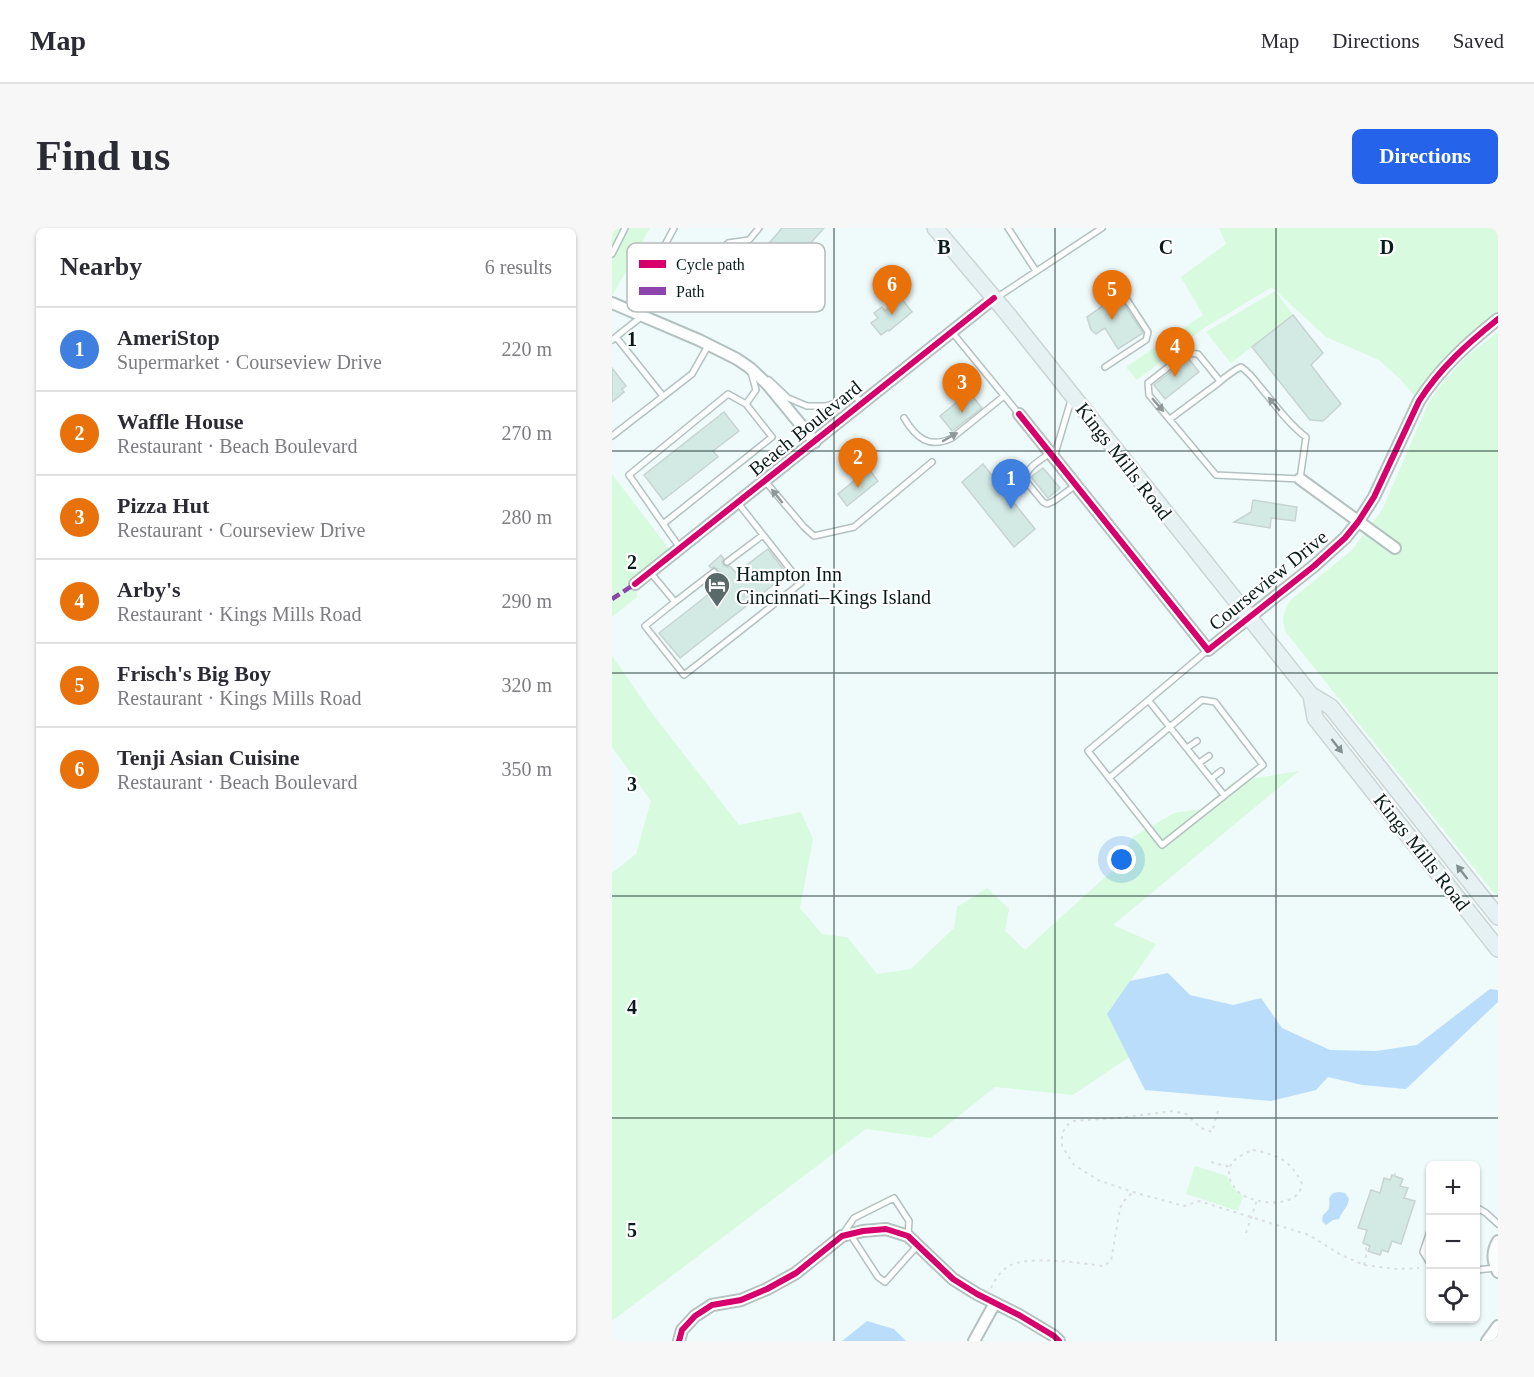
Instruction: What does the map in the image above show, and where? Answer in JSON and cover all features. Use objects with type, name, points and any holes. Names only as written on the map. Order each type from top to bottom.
[{"type":"main road","name":"Kings Mills Road","points":[[934,228],[994,298],[1311,695],[1331,707],[1498,917]]},
{"type":"main road","name":"Kings Mills Road","points":[[1311,695],[1315,718],[1498,949]]},
{"type":"street","name":"Beach Boulevard","points":[[635,584],[994,298]]},
{"type":"street","points":[[612,303],[627,309]]},
{"type":"street","points":[[634,312],[709,344],[750,368],[768,385],[815,442]]},
{"type":"street","name":"Courseview Drive","points":[[1019,414],[1208,650],[1339,544],[1358,522],[1374,497],[1419,401],[1429,386],[1468,343],[1498,319]]},
{"type":"street","points":[[1299,479],[1395,549]]},
{"type":"street","points":[[679,1341],[682,1330],[695,1316],[712,1305],[741,1300],[767,1289],[796,1273],[846,1235],[886,1229],[908,1236],[953,1279],[984,1298],[1019,1315],[1059,1341]]},
{"type":"street","points":[[1497,1270],[1493,1252],[1498,1241]]},
{"type":"street","points":[[974,1341],[995,1303]]},
{"type":"street","points":[[1487,1341],[1498,1326]]},
{"type":"lane","points":[[612,254],[625,228]]},
{"type":"lane","points":[[666,243],[674,228]]},
{"type":"lane","points":[[728,243],[749,240],[759,228]]},
{"type":"lane","points":[[1008,228],[1036,271]]},
{"type":"lane","points":[[994,298],[1102,228]]},
{"type":"lane","points":[[1105,367],[1146,340],[1148,332],[1114,280]]},
{"type":"lane","points":[[642,316],[614,338],[663,396]]},
{"type":"lane","points":[[952,332],[1019,414]]},
{"type":"lane","points":[[612,436],[692,374],[709,344]]},
{"type":"lane","points":[[1170,419],[1241,367],[1295,429],[1306,436],[1299,479],[1216,475],[1149,395],[1148,383],[1186,353],[1198,354],[1220,381]]},
{"type":"lane","points":[[750,368],[774,383],[788,398],[807,406],[826,406],[854,397],[864,402]]},
{"type":"lane","points":[[746,404],[756,390],[750,368]]},
{"type":"lane","points":[[663,524],[772,437],[746,404],[728,394],[629,475],[663,524],[680,548]]},
{"type":"lane","points":[[904,418],[919,437],[927,441],[942,442],[952,438],[1004,396]]},
{"type":"lane","points":[[1072,396],[1052,455],[1027,471],[1024,476],[1042,502],[1047,504],[1076,485]]},
{"type":"lane","points":[[765,481],[814,536],[854,527],[932,462]]},
{"type":"lane","points":[[714,572],[645,626],[684,675],[801,583],[738,502]]},
{"type":"lane","points":[[727,562],[763,535]]},
{"type":"lane","points":[[650,572],[675,602]]},
{"type":"lane","points":[[1109,778],[1202,700],[1215,702],[1263,765],[1162,845],[1109,778],[1088,751],[1208,650]]},
{"type":"lane","points":[[1149,701],[1224,795]]},
{"type":"lane","points":[[1219,723],[1226,717]]},
{"type":"lane","points":[[1230,738],[1237,733]]},
{"type":"lane","points":[[1187,748],[1197,741]]},
{"type":"lane","points":[[1243,754],[1250,749]]},
{"type":"lane","points":[[1199,764],[1209,756]]},
{"type":"lane","points":[[1211,779],[1221,771]]},
{"type":"lane","points":[[908,1236],[909,1221],[894,1198],[854,1218],[846,1235],[878,1278],[885,1282],[918,1245]]},
{"type":"lane","points":[[1480,1209],[1498,1224]]},
{"type":"lane","points":[[1480,1270],[1497,1270]]},
{"type":"path","points":[[1218,1111],[1212,1132],[1201,1128],[1186,1114],[1173,1111],[1073,1121],[1066,1126],[1062,1134],[1062,1146],[1074,1165],[1098,1180],[1133,1192],[1184,1206],[1199,1201],[1309,1235],[1341,1255],[1364,1265],[1396,1269],[1419,1268]]},
{"type":"path","points":[[1253,1150],[1285,1160],[1296,1171],[1302,1184],[1298,1194],[1287,1201],[1272,1203],[1257,1200],[1242,1194],[1232,1185],[1228,1173],[1232,1162],[1253,1150]]},
{"type":"path","points":[[1211,1162],[1230,1167]]},
{"type":"path","points":[[1394,1176],[1397,1170]]},
{"type":"path","points":[[984,1298],[998,1276],[1010,1266],[1026,1261],[1069,1261],[1103,1266],[1111,1261],[1120,1208],[1133,1192]]},
{"type":"path","points":[[1246,1233],[1257,1200]]},
{"type":"path","points":[[1364,1265],[1366,1245]]},
{"type":"green space","points":[[612,228],[650,228],[642,243],[627,243],[627,269],[612,296]]},
{"type":"green space","points":[[1219,228],[1498,228],[1498,319],[1419,401],[1379,360],[1326,337],[1272,287],[1204,328],[1137,380],[1126,367],[1203,315],[1181,277],[1226,244]]},
{"type":"green space","points":[[1275,291],[1293,315],[1231,363],[1206,332]]},
{"type":"green space","points":[[1498,332],[1498,898],[1285,631],[1284,618],[1285,610],[1292,599],[1352,550],[1382,510],[1429,402],[1444,381],[1466,357]]},
{"type":"green space","points":[[612,474],[673,554],[636,584],[637,597],[612,617]]},
{"type":"green space","points":[[612,656],[654,716],[739,825],[801,812],[813,839],[800,908],[822,934],[847,937],[877,974],[911,969],[954,928],[957,907],[987,888],[1009,909],[1005,931],[1025,950],[1115,868],[1133,837],[1174,813],[1201,809],[1233,782],[1299,771],[1113,925],[1156,944],[1108,1014],[1129,1057],[1073,1095],[995,1087],[931,1138],[866,1129],[612,1321],[612,873],[636,854],[651,801],[612,747]]},
{"type":"green space","points":[[1195,1166],[1227,1176],[1233,1188],[1243,1196],[1238,1211],[1186,1194]]},
{"type":"water","points":[[1168,973],[1190,995],[1233,1005],[1261,998],[1282,1028],[1330,1050],[1376,1051],[1417,1045],[1490,989],[1498,990],[1498,1002],[1406,1089],[1362,1085],[1328,1077],[1316,1090],[1271,1101],[1145,1090],[1107,1014],[1130,981]]},
{"type":"water","points":[[1333,1193],[1345,1193],[1349,1199],[1339,1219],[1326,1225],[1322,1221],[1323,1215],[1329,1208],[1329,1198]]},
{"type":"water","points":[[867,1321],[894,1329],[906,1341],[842,1341]]},
{"type":"building","points":[[782,228],[824,228],[811,243],[769,243]]},
{"type":"building","points":[[1118,295],[1143,333],[1118,349],[1105,328],[1096,334],[1091,330],[1087,317]]},
{"type":"building","points":[[901,298],[912,312],[881,335],[871,323],[878,318],[874,313],[882,307],[885,311]]},
{"type":"building","points":[[1293,315],[1323,353],[1311,365],[1341,404],[1323,421],[1310,420],[1252,347]]},
{"type":"building","points":[[1188,358],[1199,372],[1165,399],[1154,385]]},
{"type":"building","points":[[612,368],[626,386],[622,389],[624,392],[612,402]]},
{"type":"building","points":[[969,392],[982,408],[952,431],[940,416]]},
{"type":"building","points":[[724,412],[739,431],[713,451],[718,457],[663,500],[644,475]]},
{"type":"building","points":[[983,464],[1035,529],[1014,547],[962,482]]},
{"type":"building","points":[[1043,468],[1060,488],[1048,498],[1031,477]]},
{"type":"building","points":[[869,469],[878,481],[847,506],[838,494]]},
{"type":"building","points":[[1253,500],[1297,507],[1295,521],[1271,518],[1270,528],[1234,522],[1251,512]]},
{"type":"building","name":"Hampton Inn Cincinnati–Kings Island","points":[[768,549],[787,574],[680,658],[659,633],[723,583],[717,576],[719,572],[717,569],[709,566],[721,555],[724,565],[730,566],[736,573]]},
{"type":"building","points":[[1392,1175],[1403,1179],[1400,1186],[1408,1188],[1404,1198],[1415,1201],[1401,1244],[1392,1241],[1388,1252],[1382,1250],[1380,1255],[1368,1251],[1370,1246],[1363,1243],[1367,1230],[1358,1228],[1371,1190],[1380,1193],[1384,1178],[1390,1180]]},
{"type":"marked path","points":[[612,599],[635,584]]},
{"type":"cycle path","points":[[635,584],[994,298]]},
{"type":"cycle path","points":[[1019,414],[1208,650],[1314,566],[1345,538],[1374,497],[1419,401],[1427,389],[1455,357],[1498,319]]},
{"type":"cycle path","points":[[679,1341],[682,1330],[695,1316],[712,1305],[741,1300],[767,1289],[796,1273],[842,1236],[886,1229],[908,1236],[953,1279],[1019,1315],[1059,1341]]},
{"type":"place","name":"Tenji Asian Cuisine","points":[[892,315]]},
{"type":"place","name":"Frisch's Big Boy","points":[[1112,320]]},
{"type":"place","name":"Arby's","points":[[1175,377]]},
{"type":"place","name":"Pizza Hut","points":[[962,413]]},
{"type":"place","name":"Waffle House","points":[[858,488]]},
{"type":"place","name":"AmeriStop","points":[[1011,509]]},
{"type":"place","name":"Hampton Inn Cincinnati–Kings Island","points":[[717,608]]}]
